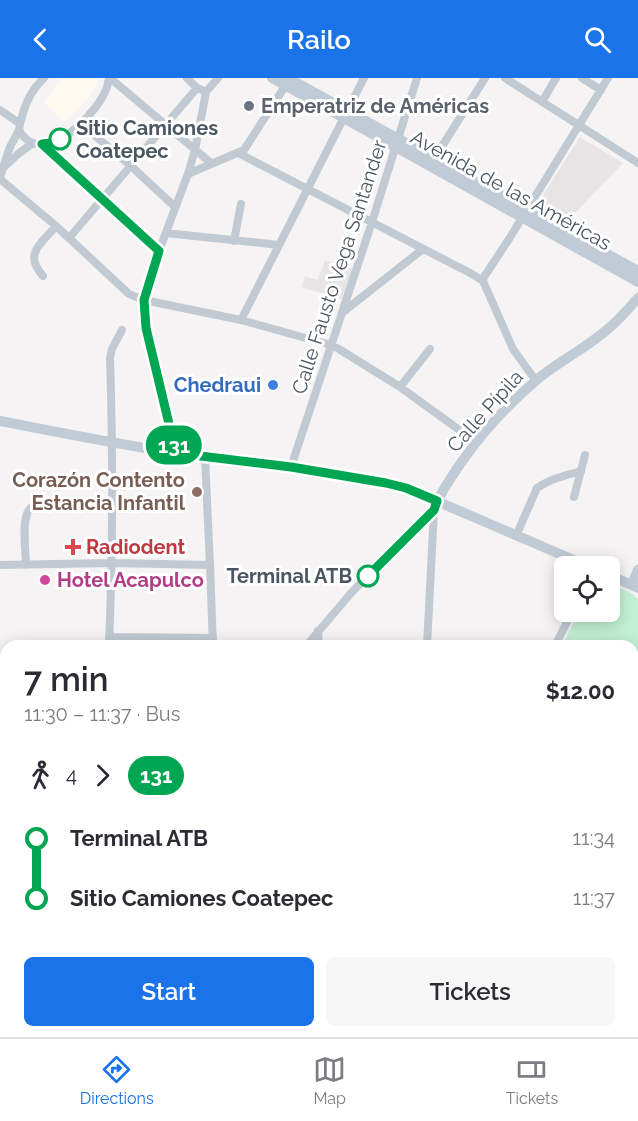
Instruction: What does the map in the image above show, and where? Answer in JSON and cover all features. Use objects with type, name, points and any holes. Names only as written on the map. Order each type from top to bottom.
[{"type":"main road","name":"Avenida de las Américas","points":[[272,78],[289,80],[524,214],[638,271]]},
{"type":"main road","name":"Avenida de las Américas","points":[[396,143],[434,159],[638,282]]},
{"type":"main road","name":"Calle Pípila","points":[[435,506],[450,479],[476,442],[502,413],[536,381],[609,329],[638,298]]},
{"type":"main road","points":[[0,421],[205,458],[291,467],[386,483],[406,488],[435,506],[564,556]]},
{"type":"main road","points":[[620,580],[635,586],[638,570]]},
{"type":"street","points":[[0,110],[19,126],[24,138],[33,143],[51,143],[81,124],[93,111],[105,94],[110,78],[211,163]]},
{"type":"street","points":[[187,78],[197,88],[207,92]]},
{"type":"street","points":[[176,453],[147,335],[144,300],[159,251],[188,174],[207,92],[218,78]]},
{"type":"street","points":[[241,320],[364,78]]},
{"type":"street","name":"Calle Fausto Vega Santander","points":[[291,467],[417,78]]},
{"type":"street","points":[[434,159],[485,78]]},
{"type":"street","points":[[505,78],[638,163]]},
{"type":"street","points":[[542,102],[556,78]]},
{"type":"street","points":[[582,78],[601,90]]},
{"type":"street","points":[[483,279],[608,78]]},
{"type":"street","points":[[39,79],[25,105],[0,178],[129,294],[144,300],[241,320],[339,348],[476,442]]},
{"type":"street","points":[[188,174],[244,150],[289,80]]},
{"type":"street","points":[[69,238],[197,88]]},
{"type":"street","points":[[81,124],[175,207]]},
{"type":"street","points":[[3,168],[33,143]]},
{"type":"street","points":[[42,144],[159,251]]},
{"type":"street","points":[[238,153],[483,279],[513,349],[536,381]]},
{"type":"street","points":[[234,241],[241,204]]},
{"type":"street","points":[[43,276],[35,267],[33,258],[35,250],[56,226]]},
{"type":"street","points":[[166,233],[279,245]]},
{"type":"street","points":[[342,313],[423,249]]},
{"type":"street","points":[[110,640],[113,443],[110,358],[122,330]]},
{"type":"street","points":[[399,387],[430,349]]},
{"type":"street","points":[[574,497],[585,455]]},
{"type":"street","points":[[205,458],[213,640]]},
{"type":"street","points":[[516,536],[537,488],[542,484],[581,471]]},
{"type":"street","points":[[26,565],[26,514],[34,505],[112,501]]},
{"type":"street","points":[[427,640],[435,506]]},
{"type":"street","name":"Calle Pípila","points":[[311,640],[352,592],[435,506]]},
{"type":"street","points":[[0,564],[210,565]]},
{"type":"street","points":[[558,640],[567,622]]},
{"type":"street","points":[[318,631],[319,640]]},
{"type":"street","points":[[110,637],[172,640]]},
{"type":"shaded area","points":[[63,78],[98,78],[90,97],[64,122],[43,102]]},
{"type":"shaded area","points":[[580,137],[623,163],[563,225],[534,209]]},
{"type":"shaded area","points":[[325,260],[353,269],[343,300],[302,287],[305,276],[318,280]]},
{"type":"green space","points":[[620,588],[638,599],[638,640],[565,640],[574,622],[620,622]]},
{"type":"bus line","name":"131","points":[[60,139],[42,144],[159,251],[144,300],[146,328],[176,453],[291,467],[386,483],[406,488],[437,501],[434,510],[368,576]]},
{"type":"place","name":"Emperatriz de Américas","points":[[249,106]]},
{"type":"place","name":"Sitio Camiones Coatepec","points":[[60,139]]},
{"type":"place","name":"Chedraui","points":[[273,385]]},
{"type":"place","name":"Corazón Contento Estancia Infantil","points":[[197,492]]},
{"type":"place","name":"Radiodent","points":[[73,547]]},
{"type":"place","name":"Terminal ATB","points":[[368,576]]},
{"type":"place","name":"Hotel Acapulco","points":[[45,580]]}]
